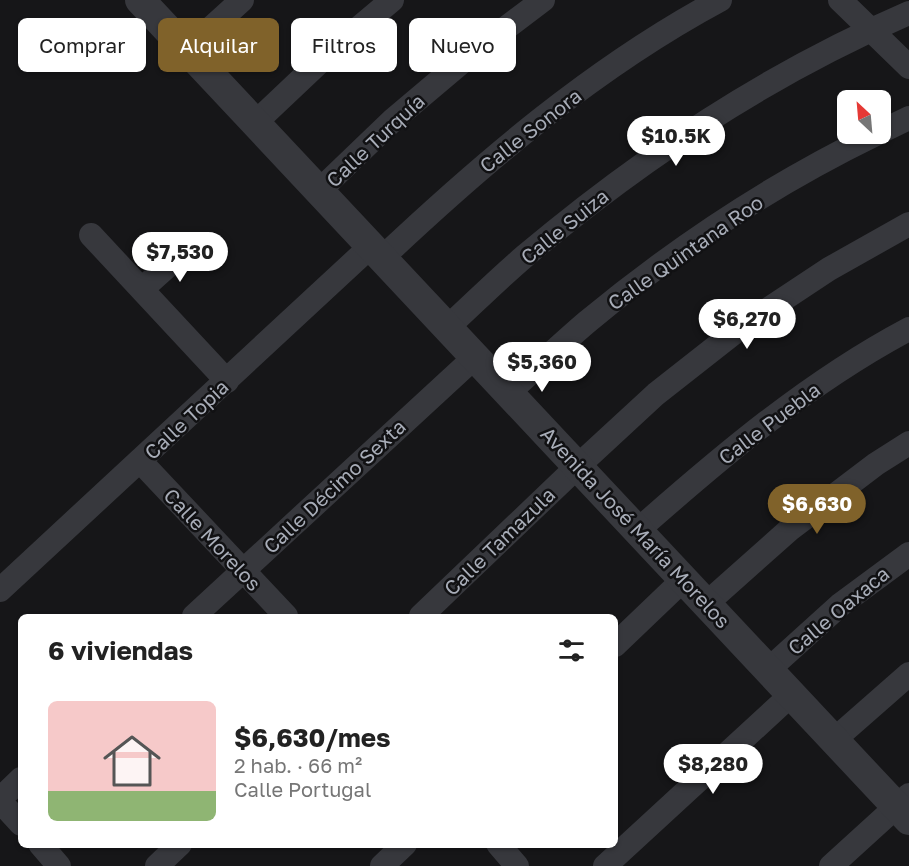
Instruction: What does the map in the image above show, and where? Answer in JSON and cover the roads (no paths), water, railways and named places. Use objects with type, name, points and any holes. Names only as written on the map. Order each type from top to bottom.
[{"type":"street","name":"Avenida José María Morelos","points":[[140,0],[158,19]]},
{"type":"street","points":[[222,18],[242,0]]},
{"type":"street","points":[[255,123],[328,54],[392,0]]},
{"type":"street","name":"Calle Turquía","points":[[320,191],[393,120],[470,55],[543,0]]},
{"type":"street","name":"Calle Sonora","points":[[377,252],[536,122],[620,62],[720,0]]},
{"type":"street","points":[[840,0],[909,68]]},
{"type":"street","name":"Calle Suiza","points":[[448,327],[524,257],[605,192],[690,132],[779,78],[909,13]]},
{"type":"street","name":"Avenida José María Morelos","points":[[207,72],[792,694],[905,807]]},
{"type":"street","name":"Calle Quintana Roo","points":[[891,127],[909,118]]},
{"type":"street","name":"Calle Quintana Roo","points":[[508,392],[587,322],[670,258],[757,200],[855,144]]},
{"type":"street","name":"Calle Tamazula","points":[[423,614],[657,394],[740,328],[829,269],[909,224]]},
{"type":"street","points":[[91,235],[227,381]]},
{"type":"street","points":[[142,290],[190,245]]},
{"type":"street","name":"Calle Topia","points":[[0,590],[227,381],[377,252]]},
{"type":"street","name":"Calle Puebla","points":[[638,530],[719,458],[806,393],[909,329]]},
{"type":"street","name":"Calle Décimo Sexta","points":[[196,614],[475,357]]},
{"type":"street","points":[[707,603],[789,530],[876,464],[909,444]]},
{"type":"street","name":"Calle Morelos","points":[[141,462],[284,614]]},
{"type":"street","name":"Calle Oaxaca","points":[[769,669],[840,605],[909,554]]},
{"type":"street","points":[[618,642],[684,579]]},
{"type":"street","points":[[835,739],[909,674]]},
{"type":"street","points":[[605,866],[792,694]]},
{"type":"street","points":[[18,782],[0,800],[18,821]]},
{"type":"street","points":[[831,866],[905,807]]},
{"type":"street","points":[[43,848],[59,866]]},
{"type":"street","points":[[157,866],[176,848]]},
{"type":"street","points":[[382,866],[401,848]]},
{"type":"street","points":[[501,848],[517,866]]}]
